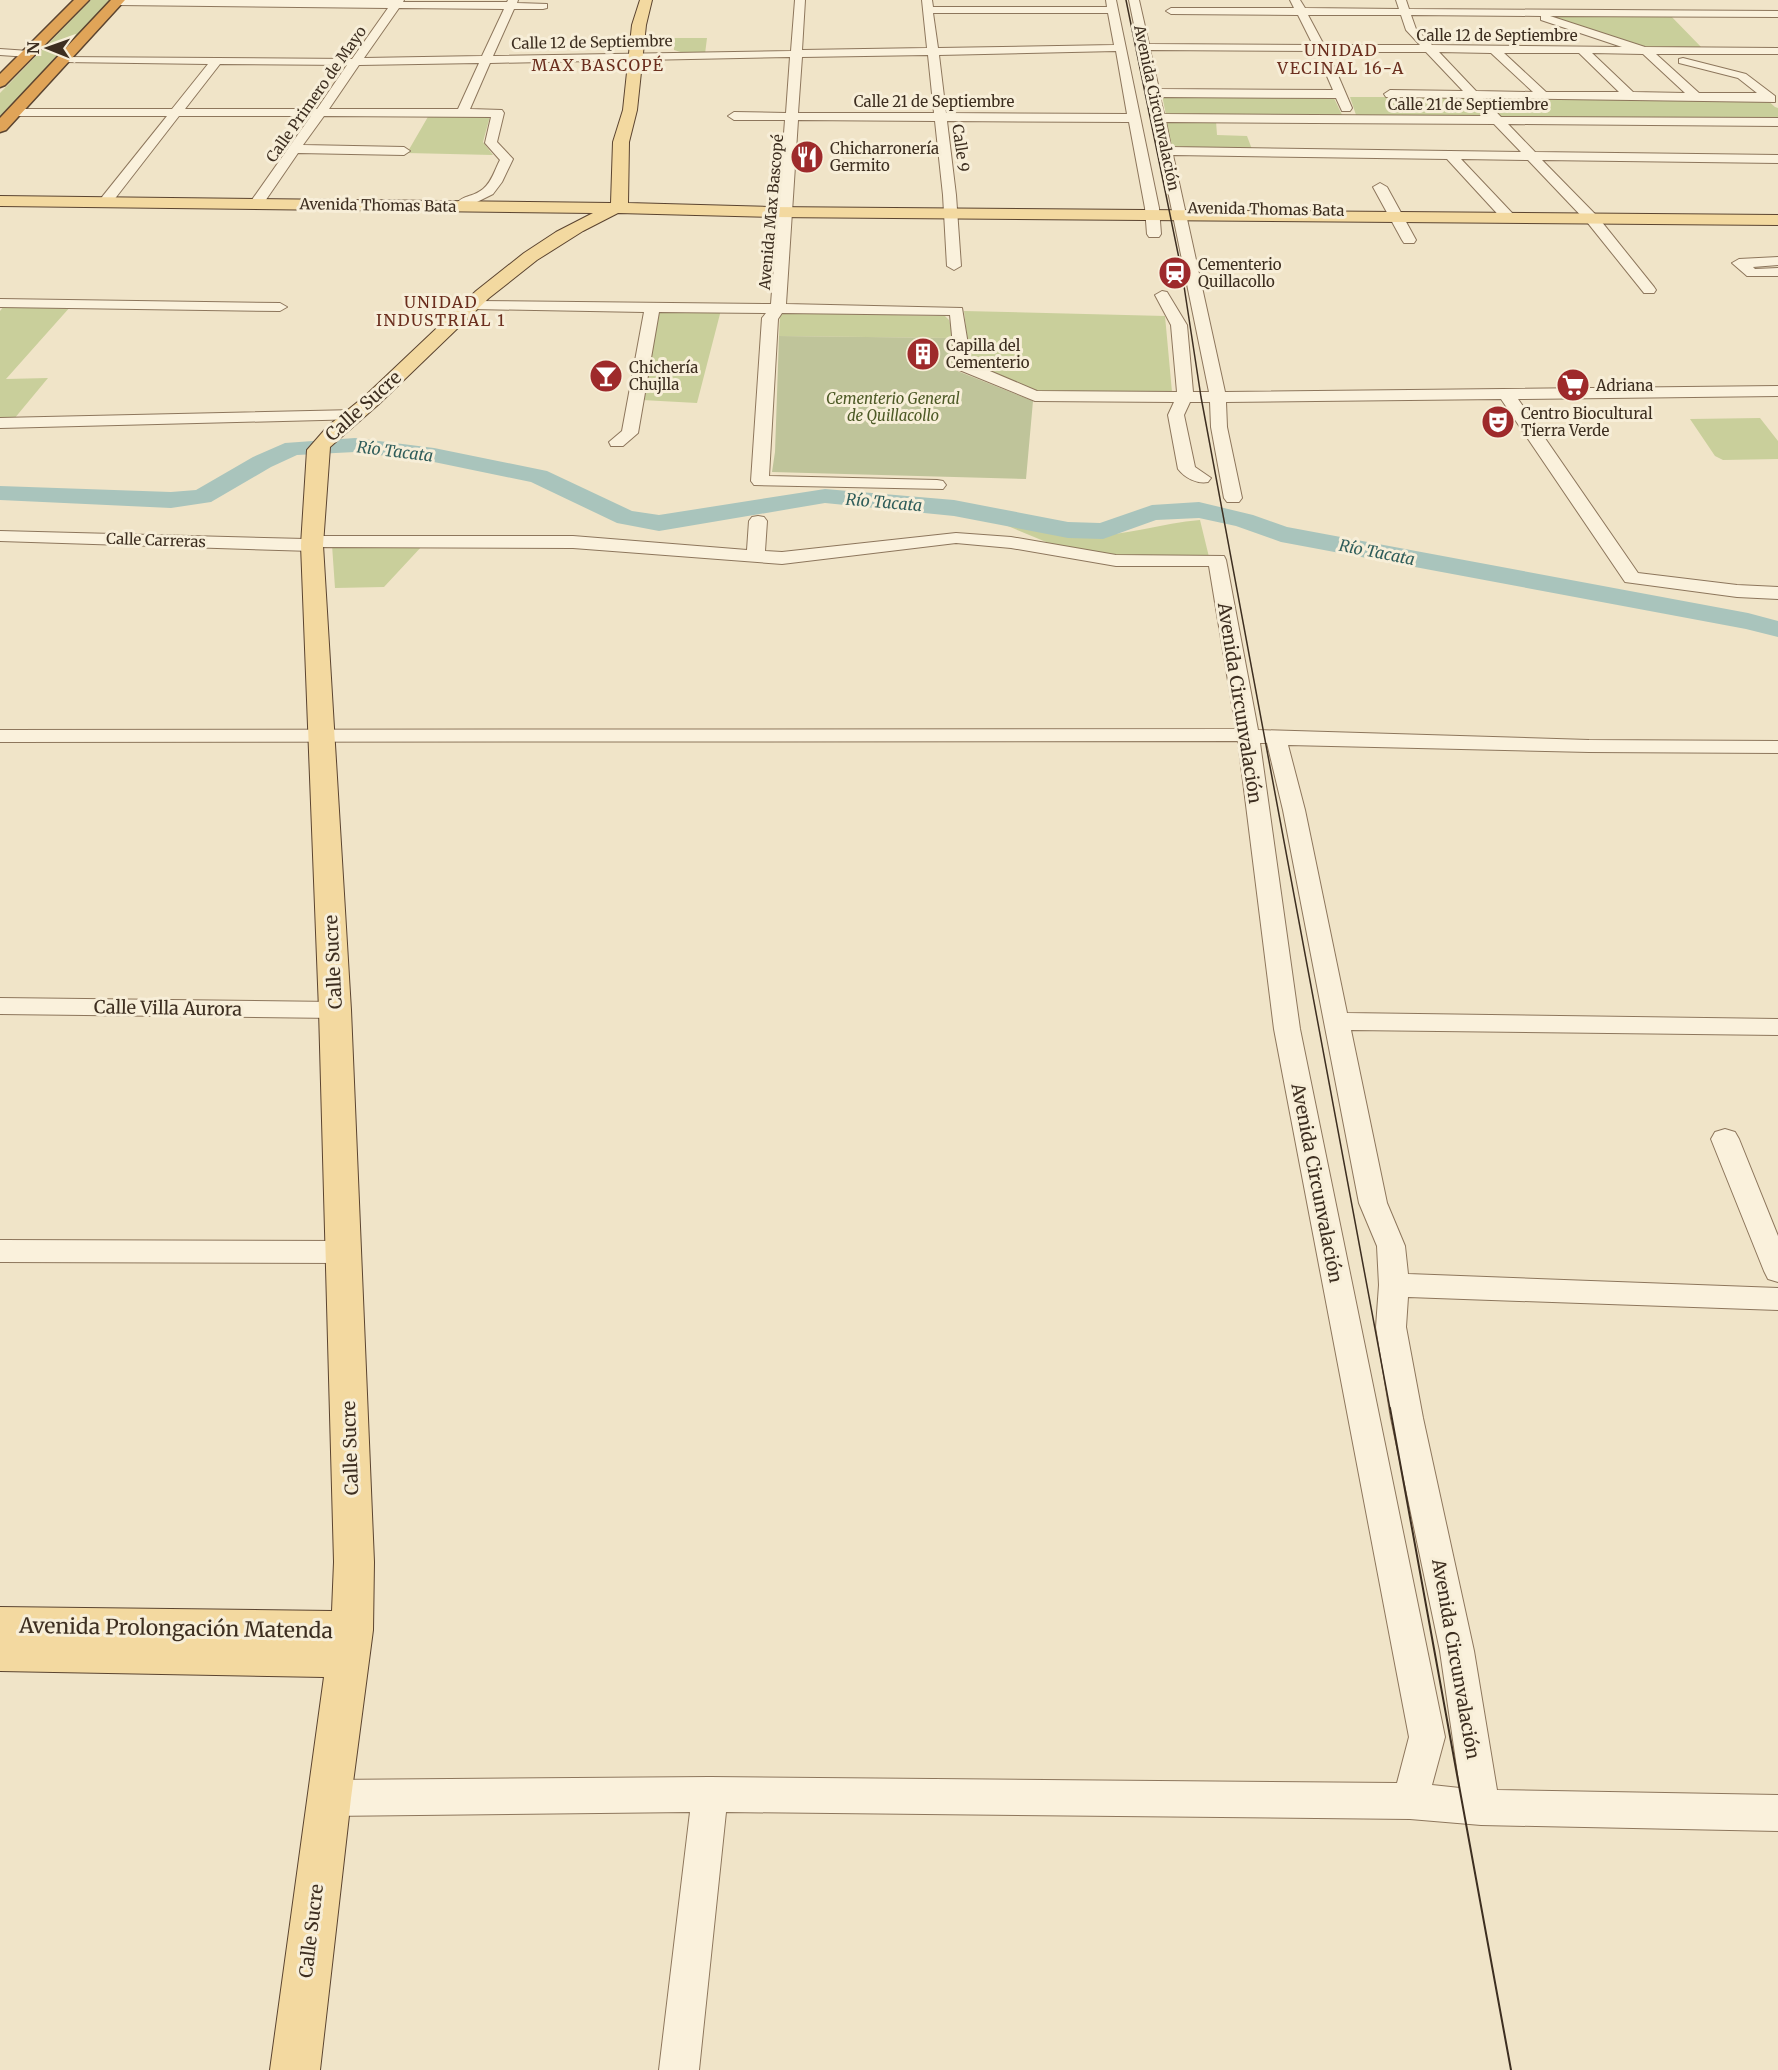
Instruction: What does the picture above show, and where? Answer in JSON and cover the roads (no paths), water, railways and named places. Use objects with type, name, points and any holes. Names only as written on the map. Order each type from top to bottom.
[{"type":"highway","points":[[0,82],[81,0]]},
{"type":"highway","points":[[0,127],[118,1]]},
{"type":"main road","points":[[616,208],[621,202],[621,142],[630,110],[639,25],[646,0]]},
{"type":"main road","name":"Avenida Thomas Bata","points":[[0,201],[1506,215],[1778,214]]},
{"type":"main road","name":"Calle Sucre","points":[[295,2070],[349,1644],[354,1562],[345,1252],[313,543],[320,446],[473,305],[535,254],[556,239],[616,208]]},
{"type":"main road","name":"Avenida Thomas Bata","points":[[1589,215],[1778,220]]},
{"type":"main road","name":"Avenida Prolongación Matenda","points":[[0,1626],[349,1644]]},
{"type":"main road","name":"Avenida Prolongación Matenda","points":[[0,1652],[349,1644]]},
{"type":"street","name":"Avenida Max Bascopé","points":[[790,0],[791,53],[787,116],[772,209],[760,480],[937,485]]},
{"type":"street","name":"Avenida Max Bascopé","points":[[791,53],[800,0]]},
{"type":"street","name":"Avenida Circunvalación","points":[[1134,0],[1218,397],[1219,427],[1233,498]]},
{"type":"street","points":[[1401,0],[1411,30],[1589,215],[1649,290]]},
{"type":"street","points":[[1497,0],[1648,53],[1742,76],[1778,105]]},
{"type":"street","points":[[1570,0],[1581,12]]},
{"type":"street","points":[[1660,0],[1711,51]]},
{"type":"street","points":[[1751,0],[1775,16]]},
{"type":"street","points":[[118,1],[512,3],[543,6]]},
{"type":"street","name":"Calle Primero de Mayo","points":[[256,204],[323,112],[398,2]]},
{"type":"street","points":[[462,113],[512,3]]},
{"type":"street","points":[[927,5],[1112,5]]},
{"type":"street","name":"Calle 9","points":[[927,5],[953,209],[954,266]]},
{"type":"street","name":"Avenida Circunvalación","points":[[1112,5],[1153,212],[1154,234]]},
{"type":"street","points":[[1298,5],[1367,154]]},
{"type":"street","points":[[1171,11],[1298,5],[1405,12],[1672,12],[1775,16]]},
{"type":"street","name":"Calle 12 de Septiembre","points":[[1144,47],[1582,50],[1648,53],[1778,51]]},
{"type":"street","name":"Calle 12 de Septiembre","points":[[64,59],[357,62],[1120,48]]},
{"type":"street","points":[[1495,50],[1543,95]]},
{"type":"street","points":[[1582,50],[1630,96]]},
{"type":"street","points":[[0,52],[29,54]]},
{"type":"street","points":[[1648,53],[1695,96]]},
{"type":"street","points":[[105,202],[216,60]]},
{"type":"street","points":[[1154,93],[1338,94]]},
{"type":"street","points":[[1390,94],[1767,97]]},
{"type":"street","points":[[14,112],[498,113],[491,143],[507,159],[490,192],[483,197],[465,201],[461,206]]},
{"type":"street","name":"Calle 21 de Septiembre","points":[[734,116],[1134,118]]},
{"type":"street","name":"Avenida Max Bascopé","points":[[776,150],[787,116]]},
{"type":"street","name":"Calle 21 de Septiembre","points":[[1158,118],[1356,128],[1497,120],[1778,123]]},
{"type":"street","points":[[1587,121],[1627,157]]},
{"type":"street","points":[[296,149],[404,151]]},
{"type":"street","points":[[1165,151],[1778,159]]},
{"type":"street","points":[[1451,155],[1506,215]]},
{"type":"street","points":[[1380,187],[1409,240]]},
{"type":"street","points":[[1778,261],[1739,263],[1752,273],[1778,272]]},
{"type":"street","points":[[1162,296],[1179,325],[1185,395],[1176,415],[1187,469],[1202,478]]},
{"type":"street","points":[[0,303],[280,307]]},
{"type":"street","points":[[473,305],[957,311],[963,366],[1035,396],[1185,395],[1218,397],[1778,391]]},
{"type":"street","points":[[617,442],[630,433],[652,307]]},
{"type":"street","points":[[1507,395],[1632,578],[1737,591],[1778,593]]},
{"type":"street","points":[[0,423],[355,415]]},
{"type":"street","points":[[756,555],[758,522]]},
{"type":"street","name":"Calle Carreras","points":[[0,536],[313,543],[573,542],[782,558],[956,538],[985,538],[1101,558],[1149,562],[1217,560]]},
{"type":"street","name":"Avenida Circunvalación","points":[[1217,560],[1248,735],[1287,1029],[1426,1737],[1410,1801]]},
{"type":"street","points":[[0,736],[320,733],[983,738],[1248,735],[1276,738],[1589,746],[1778,747]]},
{"type":"street","name":"Avenida Circunvalación","points":[[1276,738],[1294,810],[1373,1203],[1391,1246],[1394,1285],[1391,1327],[1407,1418],[1457,1651],[1482,1807]]},
{"type":"street","name":"Calle Villa Aurora","points":[[0,1006],[335,1010]]},
{"type":"street","points":[[1336,1021],[1778,1027]]},
{"type":"street","points":[[1725,1138],[1778,1271]]},
{"type":"street","points":[[0,1251],[345,1252]]},
{"type":"street","points":[[1394,1285],[1778,1299]]},
{"type":"street","points":[[679,2070],[710,1794]]},
{"type":"street","points":[[328,1798],[710,1794],[1410,1801],[1482,1807],[1778,1813]]},
{"type":"waterway","name":"Río Tacata","points":[[0,493],[171,500],[202,497],[262,462],[293,448],[355,445],[434,455],[538,476],[626,518],[659,523],[825,496],[954,508],[1068,530],[1103,531],[1152,513],[1199,510],[1244,520],[1281,534],[1748,621],[1778,629]]},
{"type":"tram line","points":[[1126,0],[1182,273],[1201,397],[1390,1409]]},
{"type":"tram line","points":[[1390,1408],[1511,2070]]},
{"type":"place","name":"Chicharronería Germito","points":[[807,157]]},
{"type":"place","name":"Cementerio Quillacollo","points":[[1175,273]]},
{"type":"place","name":"Capilla del Cementerio","points":[[923,354]]},
{"type":"place","name":"Chichería Chujlla","points":[[606,376]]},
{"type":"place","name":"Adriana","points":[[1573,385]]},
{"type":"place","name":"Centro Biocultural Tierra Verde","points":[[1498,422]]},
{"type":"district","name":"UNIDAD VECINAL 16-A","points":[[1341,59]]},
{"type":"district","name":"MAX BASCOPÉ","points":[[598,65]]},
{"type":"district","name":"UNIDAD INDUSTRIAL 1","points":[[441,311]]},
{"type":"park label","name":"Cementerio General de Quillacollo","points":[[893,406]]}]
